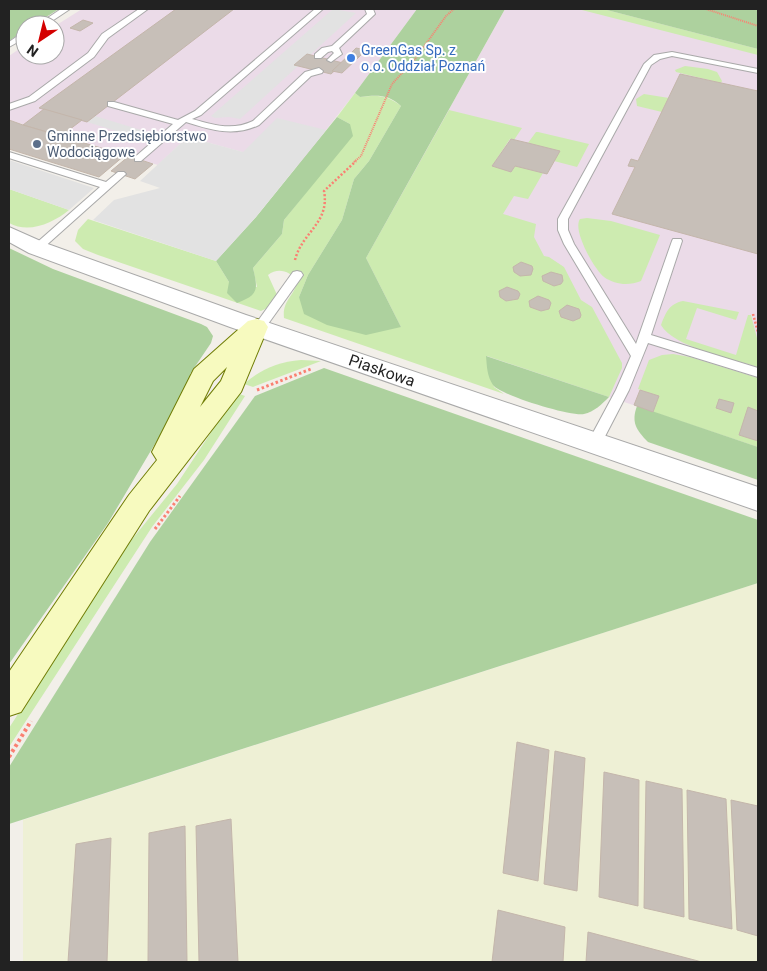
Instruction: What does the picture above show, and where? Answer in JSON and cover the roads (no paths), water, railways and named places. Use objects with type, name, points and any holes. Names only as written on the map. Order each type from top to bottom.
[{"type":"street","name":"Piaskowa","points":[[9,234],[38,248],[258,327],[758,499]]},
{"type":"street","points":[[9,700],[139,503],[232,385],[258,327]]},
{"type":"lane","points":[[9,107],[32,99],[91,55],[104,36],[144,9]]},
{"type":"lane","points":[[138,159],[182,121],[198,113],[319,9]]},
{"type":"lane","points":[[318,56],[325,50],[335,48],[367,19],[371,14],[369,9]]},
{"type":"lane","points":[[332,60],[338,54],[335,48]]},
{"type":"lane","points":[[637,356],[569,244],[563,230],[563,218],[648,64],[657,57],[672,54],[758,71]]},
{"type":"lane","points":[[111,104],[227,130],[247,128],[256,123],[307,71],[319,71]]},
{"type":"lane","points":[[9,155],[107,186]]},
{"type":"lane","points":[[38,248],[121,174]]},
{"type":"lane","points":[[594,444],[600,429],[618,400],[637,356],[677,241]]},
{"type":"lane","points":[[258,327],[298,275]]},
{"type":"lane","points":[[644,337],[758,373]]},
{"type":"place","name":"GreenGas Sp. z o.o. Oddział Poznań","points":[[351,58]]},
{"type":"place","name":"Gminne Przedsiębiorstwo Wodociągowe","points":[[37,144]]}]
